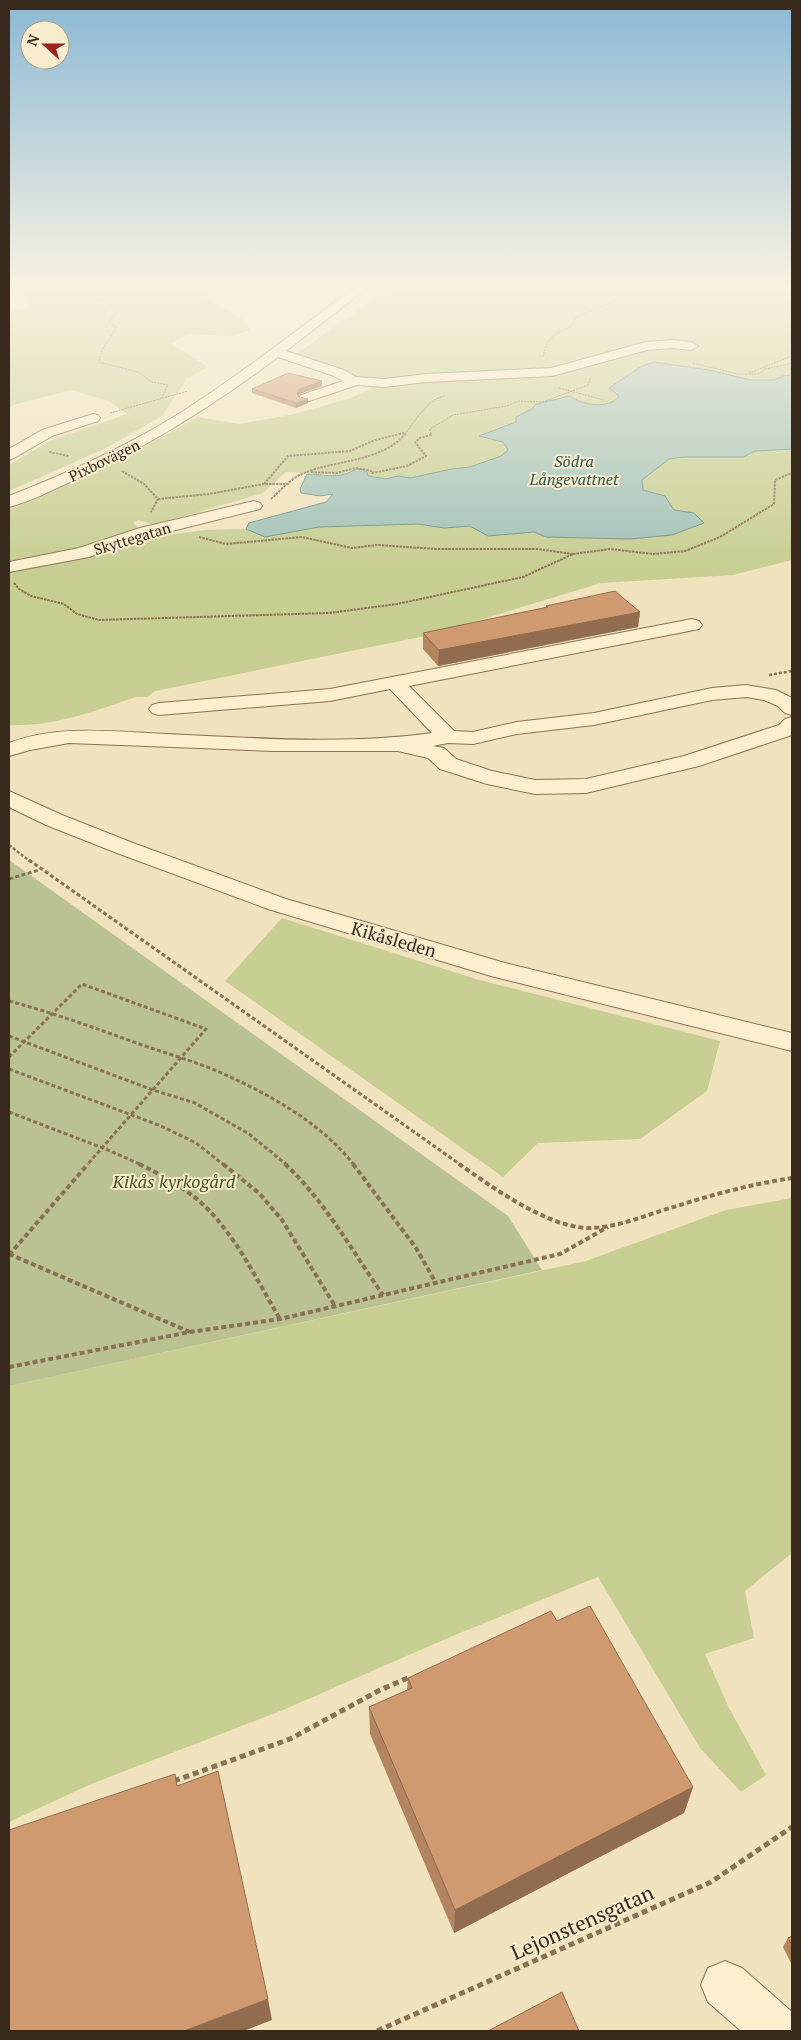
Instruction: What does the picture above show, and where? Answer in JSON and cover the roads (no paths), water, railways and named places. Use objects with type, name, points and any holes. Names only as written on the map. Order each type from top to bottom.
[{"type":"street","name":"Pixbovägen","points":[[9,502],[92,467],[158,432],[234,381]]},
{"type":"street","points":[[306,398],[356,381]]},
{"type":"street","points":[[360,381],[384,383],[399,381]]},
{"type":"street","points":[[14,452],[59,428],[93,418]]},
{"type":"street","name":"Skyttegatan","points":[[11,574],[154,530],[254,506]]},
{"type":"street","points":[[159,709],[330,695],[396,684],[692,625]]},
{"type":"street","points":[[396,684],[448,737]]},
{"type":"street","points":[[392,745],[448,737],[473,738],[517,728],[594,719],[693,698],[746,691],[769,694],[792,709]]},
{"type":"street","points":[[9,750],[25,744],[69,737],[273,745],[392,745],[416,748],[436,754],[448,764],[488,777],[536,787],[586,786],[635,776],[734,748],[787,730],[792,723]]},
{"type":"street","name":"Kikåsleden","points":[[9,798],[54,820],[277,904],[500,970],[792,1042]]},
{"type":"street","points":[[725,1985],[777,2031]]},
{"type":"water","name":"Södra Långevattnet","points":[[619,381],[792,381],[792,449],[755,451],[743,457],[683,457],[669,459],[642,480],[643,490],[665,496],[674,510],[694,513],[704,523],[672,535],[630,539],[546,537],[534,532],[488,536],[470,526],[444,528],[418,524],[319,527],[265,537],[246,529],[249,523],[326,502],[333,494],[320,496],[301,493],[300,489],[307,474],[337,476],[359,469],[367,472],[368,476],[386,479],[398,476],[411,478],[451,469],[470,467],[501,456],[508,450],[503,442],[479,436],[516,422],[516,417],[532,409],[536,404],[570,396],[588,404],[602,405],[609,403],[619,396],[609,388]]},
{"type":"park label","name":"Kikås kyrkogård","points":[[174,1181]]}]
